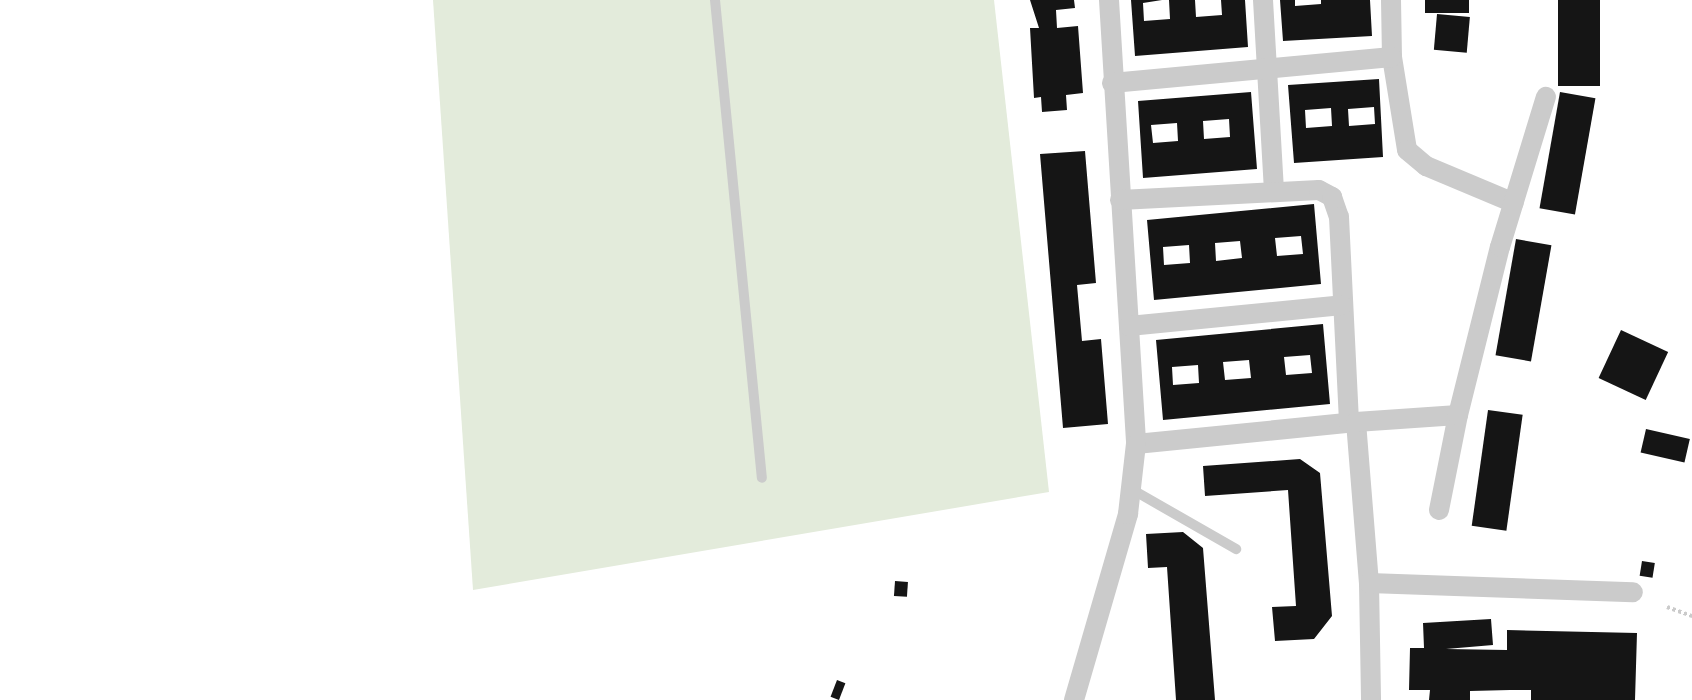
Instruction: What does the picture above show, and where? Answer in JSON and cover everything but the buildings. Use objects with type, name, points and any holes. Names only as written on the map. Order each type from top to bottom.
[{"type":"street","points":[[1074,700],[1133,490],[1136,444],[1112,83],[1109,0]]},
{"type":"street","points":[[1263,0],[1274,191]]},
{"type":"street","points":[[1391,0],[1392,57],[1402,132],[1411,156],[1514,203]]},
{"type":"street","points":[[1112,83],[1392,57]]},
{"type":"street","points":[[1439,510],[1458,415],[1514,203],[1546,97]]},
{"type":"street","points":[[1120,200],[1319,190],[1337,205],[1342,305],[1369,583],[1371,700]]},
{"type":"street","points":[[1129,326],[1342,305]]},
{"type":"street","points":[[1136,444],[1458,415]]},
{"type":"street","points":[[1369,583],[1633,592]]},
{"type":"lane","points":[[715,0],[762,478]]},
{"type":"lane","points":[[1133,490],[1236,549]]},
{"type":"path","points":[[1667,607],[1692,616]]},
{"type":"green space","points":[[433,0],[994,0],[1049,492],[473,590]]}]
